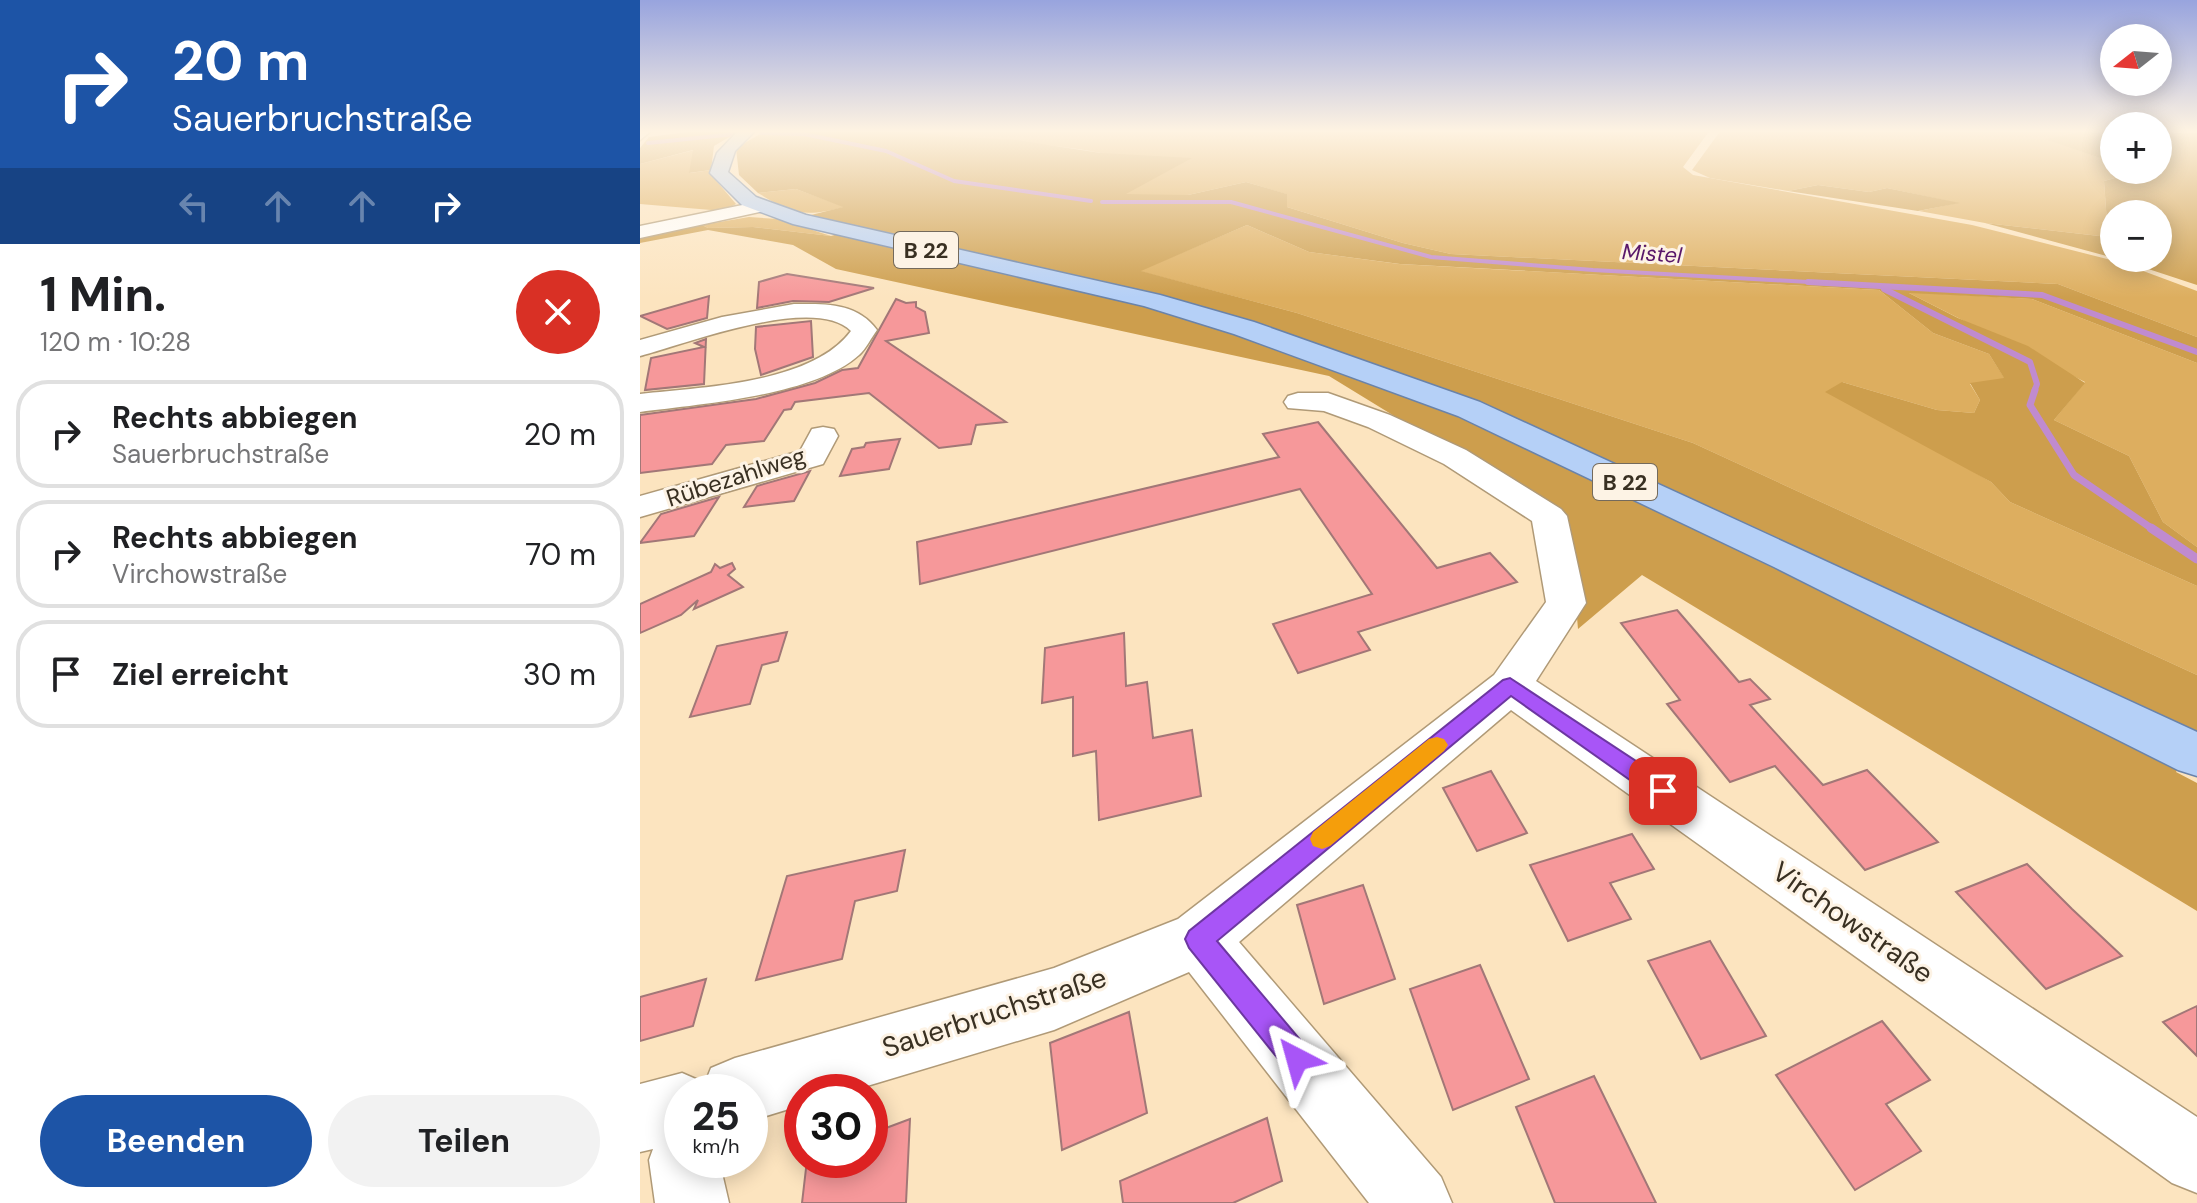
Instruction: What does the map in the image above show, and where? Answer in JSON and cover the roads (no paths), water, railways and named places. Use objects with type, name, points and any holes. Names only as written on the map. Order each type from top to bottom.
[{"type":"main road","name":"B 22","points":[[732,186],[741,195],[762,206],[823,226],[1164,304],[1244,328],[1456,404],[1789,558],[2197,755]]},
{"type":"street","points":[[640,232],[762,206]]},
{"type":"street","points":[[640,348],[719,324],[792,312],[851,317],[860,322],[864,330],[860,340],[841,357],[785,380],[640,403]]},
{"type":"street","name":"Sauerbruchstraße","points":[[768,1095],[1054,999],[1199,939],[1510,686],[1566,603],[1549,516],[1455,457],[1379,421],[1328,402],[1298,402]]},
{"type":"street","name":"Rübezahlweg","points":[[640,507],[812,457],[823,436]]},
{"type":"street","name":"Virchowstraße","points":[[1510,686],[2197,1158]]},
{"type":"street","points":[[1199,939],[1415,1203]]},
{"type":"street","points":[[689,1178],[692,1203]]},
{"type":"waterway","name":"Mistel","points":[[989,186],[1091,201]]},
{"type":"waterway","name":"Mistel","points":[[1102,202],[1231,202],[1431,257],[1593,270],[1844,284]]},
{"type":"waterway","name":"Mistel","points":[[1808,282],[1844,284]]},
{"type":"waterway","name":"Mistel","points":[[1844,284],[2042,295],[2197,352]]},
{"type":"waterway","points":[[1884,289],[2030,362],[2037,384],[2034,392]]},
{"type":"waterway","points":[[2035,390],[2030,405],[2074,475],[2154,530]]},
{"type":"waterway","points":[[2151,528],[2197,559]]}]
